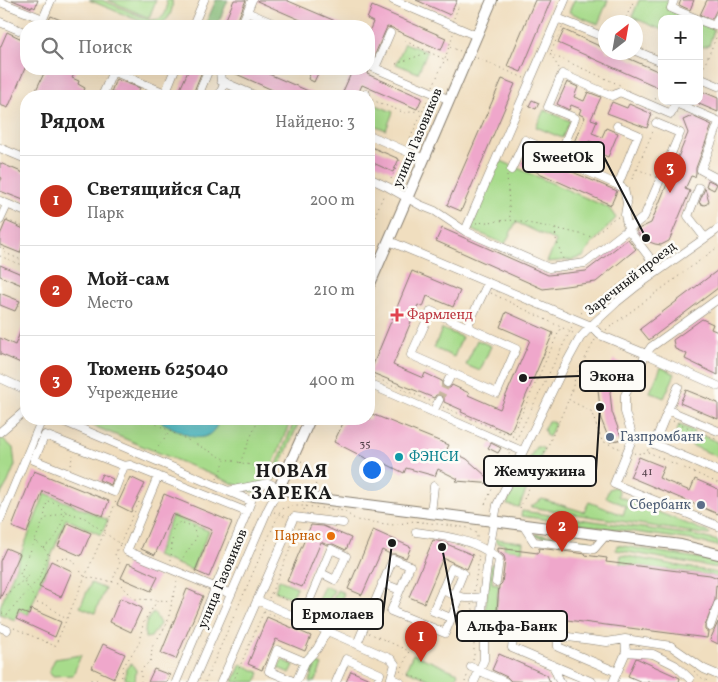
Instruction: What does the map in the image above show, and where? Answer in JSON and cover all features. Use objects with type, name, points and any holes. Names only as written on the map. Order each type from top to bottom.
[{"type":"main road","name":"улица Газовиков","points":[[375,271],[492,0]]},
{"type":"main road","name":"улица Газовиков","points":[[279,488],[307,425]]},
{"type":"main road","points":[[279,488],[313,498],[682,545],[718,554]]},
{"type":"street","points":[[42,20],[51,0]]},
{"type":"street","points":[[196,20],[204,0]]},
{"type":"street","points":[[244,20],[252,0]]},
{"type":"street","points":[[394,0],[406,2],[477,36]]},
{"type":"street","points":[[466,231],[565,0]]},
{"type":"street","points":[[674,0],[671,8],[688,15]]},
{"type":"street","points":[[0,2],[35,20]]},
{"type":"street","points":[[247,12],[265,20]]},
{"type":"street","points":[[558,18],[598,35]]},
{"type":"street","points":[[703,21],[714,26],[718,18]]},
{"type":"street","points":[[0,22],[20,30]]},
{"type":"street","points":[[375,63],[390,33]]},
{"type":"street","points":[[643,54],[658,60]]},
{"type":"street","points":[[375,68],[450,100]]},
{"type":"street","points":[[566,140],[575,118],[548,107],[562,74],[612,96],[620,92],[671,114],[675,105]]},
{"type":"street","points":[[104,90],[108,75]]},
{"type":"street","points":[[121,75],[155,90]]},
{"type":"street","points":[[166,90],[172,75]]},
{"type":"street","points":[[200,90],[207,75]]},
{"type":"street","points":[[220,75],[222,81],[243,90]]},
{"type":"street","points":[[703,80],[718,86]]},
{"type":"street","points":[[222,90],[225,82]]},
{"type":"street","points":[[682,105],[718,123],[700,170],[718,179]]},
{"type":"street","points":[[375,181],[435,211],[466,231],[549,268],[585,263],[644,217],[680,133],[656,123]]},
{"type":"street","points":[[617,126],[638,135],[618,185]]},
{"type":"street","points":[[375,138],[424,159]]},
{"type":"street","points":[[511,170],[525,140],[543,148],[547,154],[624,189],[627,203],[625,215],[628,229],[659,270]]},
{"type":"street","points":[[0,148],[20,156]]},
{"type":"street","points":[[699,188],[688,216],[705,238]]},
{"type":"street","points":[[2,219],[3,203],[20,210]]},
{"type":"street","name":"Заречный проезд","points":[[474,682],[484,660],[483,597],[497,506],[563,369],[580,338],[617,302],[718,229]]},
{"type":"street","points":[[389,241],[486,286],[591,326],[600,335],[718,386]]},
{"type":"street","points":[[467,327],[486,286]]},
{"type":"street","points":[[718,299],[651,348],[646,354],[625,396],[625,412],[632,437],[614,484],[718,526]]},
{"type":"street","points":[[431,311],[516,349],[497,393],[452,373],[411,355],[431,311]]},
{"type":"street","points":[[447,383],[452,373]]},
{"type":"street","points":[[0,378],[20,387]]},
{"type":"street","points":[[375,387],[522,451]]},
{"type":"street","points":[[678,387],[654,444],[718,471]]},
{"type":"street","points":[[433,412],[439,400]]},
{"type":"street","points":[[668,410],[718,431]]},
{"type":"street","points":[[0,432],[20,415]]},
{"type":"street","points":[[0,520],[40,425]]},
{"type":"street","points":[[72,425],[251,501],[176,682]]},
{"type":"street","points":[[124,466],[114,492],[34,460],[45,435],[124,466],[130,465],[247,512]]},
{"type":"street","points":[[158,476],[127,551],[231,594]]},
{"type":"street","points":[[228,491],[268,483],[279,488]]},
{"type":"street","points":[[431,513],[434,486]]},
{"type":"street","name":"улица Газовиков","points":[[193,682],[268,509],[279,488]]},
{"type":"street","points":[[221,682],[294,516],[343,522]]},
{"type":"street","points":[[523,524],[534,542],[594,550],[606,536]]},
{"type":"street","points":[[416,532],[454,537],[489,551],[499,560],[496,582]]},
{"type":"street","points":[[357,644],[393,559],[410,566],[391,611],[445,633],[451,618],[462,573],[452,568],[433,611],[451,618]]},
{"type":"street","points":[[300,620],[321,573]]},
{"type":"street","points":[[382,583],[400,590]]},
{"type":"street","points":[[442,590],[471,599],[483,597]]},
{"type":"street","points":[[257,600],[391,660],[395,664],[391,678]]},
{"type":"street","points":[[710,627],[718,604]]},
{"type":"street","points":[[484,628],[607,642],[625,639],[671,646],[704,669],[718,675]]},
{"type":"street","points":[[514,630],[512,648],[592,682]]},
{"type":"street","points":[[305,662],[277,650],[269,670],[296,682],[305,662],[317,648],[326,631]]},
{"type":"street","points":[[558,636],[558,647],[617,672]]},
{"type":"street","points":[[613,682],[626,652],[625,639]]},
{"type":"street","points":[[626,652],[653,654],[675,665],[689,681],[704,669]]},
{"type":"street","points":[[336,682],[346,659],[400,682]]},
{"type":"street","points":[[553,665],[560,682]]},
{"type":"street","points":[[471,667],[505,682]]},
{"type":"street","points":[[377,682],[380,674]]},
{"type":"path","points":[[375,216],[445,59],[456,27],[454,16],[462,0]]},
{"type":"path","points":[[627,15],[634,0]]},
{"type":"path","points":[[550,54],[563,24]]},
{"type":"path","points":[[703,68],[718,32]]},
{"type":"path","points":[[405,41],[448,61]]},
{"type":"path","points":[[449,46],[530,81]]},
{"type":"path","points":[[396,64],[429,52]]},
{"type":"path","points":[[550,54],[562,74]]},
{"type":"path","points":[[550,54],[619,84]]},
{"type":"path","points":[[653,100],[658,98]]},
{"type":"path","points":[[375,100],[405,113],[423,110]]},
{"type":"path","points":[[632,178],[656,123]]},
{"type":"path","points":[[510,220],[507,168],[511,170]]},
{"type":"path","points":[[636,168],[661,179]]},
{"type":"path","points":[[466,231],[475,223],[510,220],[592,237],[614,219],[625,215]]},
{"type":"path","points":[[2,219],[20,226]]},
{"type":"path","points":[[555,228],[556,239],[566,266]]},
{"type":"path","points":[[0,247],[4,248],[2,252],[20,259]]},
{"type":"path","points":[[600,335],[718,247]]},
{"type":"path","points":[[0,256],[20,264]]},
{"type":"path","points":[[486,286],[580,338]]},
{"type":"path","points":[[512,436],[561,327]]},
{"type":"path","points":[[520,508],[569,400]]},
{"type":"path","points":[[665,418],[718,440]]},
{"type":"path","points":[[156,425],[225,459],[272,470]]},
{"type":"path","points":[[240,463],[256,425]]},
{"type":"path","points":[[150,458],[169,432]]},
{"type":"path","points":[[66,473],[76,447]]},
{"type":"path","points":[[647,452],[718,483]]},
{"type":"path","points":[[214,485],[225,459]]},
{"type":"path","points":[[112,582],[120,562],[115,555],[140,499]]},
{"type":"path","points":[[67,620],[47,605],[37,603],[20,574],[44,519],[47,501],[57,503],[66,512],[85,518],[120,544]]},
{"type":"path","points":[[6,628],[55,646],[116,501]]},
{"type":"path","points":[[205,682],[281,508],[305,506]]},
{"type":"path","points":[[44,519],[66,512]]},
{"type":"path","points":[[43,548],[56,537],[66,512]]},
{"type":"path","points":[[141,682],[141,670],[151,660],[152,647],[167,624],[177,584],[176,571],[197,537],[192,526],[180,522],[173,526],[170,563]]},
{"type":"path","points":[[35,540],[54,559],[70,558],[85,577],[119,583],[135,599],[172,601]]},
{"type":"path","points":[[118,547],[127,551]]},
{"type":"path","points":[[2,613],[7,615],[41,576],[48,553]]},
{"type":"path","points":[[5,595],[29,576]]},
{"type":"path","points":[[271,592],[410,651],[400,671]]},
{"type":"path","points":[[121,682],[122,667],[138,645],[144,621],[158,600]]},
{"type":"path","points":[[465,682],[474,656],[474,632]]},
{"type":"path","points":[[66,681],[98,680],[100,682]]},
{"type":"green space","points":[[89,0],[102,0],[150,20],[137,20]]},
{"type":"green space","points":[[108,0],[156,0],[149,18]]},
{"type":"green space","points":[[166,0],[172,0],[172,11],[167,19],[155,20],[162,17],[166,12]]},
{"type":"green space","points":[[216,0],[228,0],[220,20],[208,20]]},
{"type":"green space","points":[[574,0],[608,0],[602,15],[598,15],[598,24],[569,12]]},
{"type":"green space","points":[[639,0],[671,0],[667,9],[680,15],[658,15],[658,28],[643,22],[643,15],[633,15]]},
{"type":"green space","points":[[703,25],[714,30],[709,45],[703,47]]},
{"type":"green space","points":[[405,43],[427,52],[418,73],[396,64]]},
{"type":"green space","points":[[376,105],[393,112],[386,130],[375,125]]},
{"type":"green space","points":[[544,110],[570,121],[562,138],[536,127]]},
{"type":"green space","points":[[499,160],[609,208],[616,218],[591,245],[583,257],[547,262],[556,241],[516,222],[505,244],[470,229]]},
{"type":"green space","points":[[442,329],[462,337],[454,357],[434,348]]},
{"type":"green space","points":[[477,340],[491,346],[480,371],[466,365]]},
{"type":"green space","points":[[661,367],[675,374],[664,398],[650,392]]},
{"type":"green space","points":[[548,421],[555,424],[549,437],[544,429]]},
{"type":"green space","points":[[92,425],[289,425],[261,495]]},
{"type":"green space","points":[[293,425],[297,425],[274,481],[274,472]]},
{"type":"green space","points":[[679,425],[694,431],[688,444],[674,438]]},
{"type":"green space","points":[[696,433],[718,442],[718,457],[691,445]]},
{"type":"green space","points":[[2,438],[13,448],[15,465],[0,496],[0,439]]},
{"type":"green space","points":[[536,447],[544,449],[519,507],[507,505],[509,499]]},
{"type":"green space","points":[[614,487],[619,492],[618,496],[710,533],[709,535],[530,507],[542,499],[584,512],[589,502],[623,515],[626,506],[606,497],[609,489]]},
{"type":"green space","points":[[45,493],[108,520],[101,535],[66,519],[28,615],[19,611],[15,620],[0,614],[0,607]]},
{"type":"green space","points":[[522,511],[693,535],[718,541],[718,546],[691,540],[521,516]]},
{"type":"green space","points":[[172,516],[209,531],[192,570],[156,556]]},
{"type":"green space","points":[[536,534],[591,541],[591,543],[535,536]]},
{"type":"green space","points":[[495,539],[523,542],[522,551],[504,549],[505,544],[497,543]]},
{"type":"green space","points":[[617,545],[716,561],[718,562],[718,568],[616,550]]},
{"type":"green space","points":[[621,555],[718,573],[718,578],[710,575],[620,564]]},
{"type":"green space","points":[[491,564],[494,564],[492,583],[499,584],[494,624],[488,620],[485,612]]},
{"type":"green space","points":[[279,580],[297,587],[292,598],[275,591]]},
{"type":"green space","points":[[91,583],[105,589],[95,613],[80,607]]},
{"type":"green space","points":[[324,586],[334,590],[325,610],[315,606]]},
{"type":"green space","points":[[337,590],[344,593],[339,606],[348,610],[344,618],[328,611]]},
{"type":"green space","points":[[154,612],[160,624],[151,637],[145,638],[146,624]]},
{"type":"green space","points":[[318,650],[320,652],[311,674],[303,671]]},
{"type":"green space","points":[[413,654],[458,673],[454,682],[435,682],[406,670]]},
{"type":"green space","points":[[81,655],[73,675],[52,676],[49,672],[55,659]]},
{"type":"green space","points":[[282,660],[294,665],[290,673],[278,668]]},
{"type":"green space","points":[[131,663],[136,670],[135,682],[125,679],[126,669]]},
{"type":"green space","points":[[317,663],[322,665],[315,682],[309,682]]},
{"type":"green space","points":[[241,664],[260,673],[256,682],[233,682]]},
{"type":"water","points":[[167,425],[217,425],[209,435],[194,437]]},
{"type":"building","points":[[12,0],[38,0],[35,8],[32,6],[32,8]]},
{"type":"building","points":[[234,0],[246,0],[238,20],[226,20]]},
{"type":"building","points":[[286,0],[333,20],[300,20],[257,1]]},
{"type":"building","points":[[416,0],[457,0],[450,15]]},
{"type":"building","points":[[535,0],[551,0],[521,72],[507,66]]},
{"type":"building","points":[[681,0],[694,0],[690,10],[679,5]]},
{"type":"building","points":[[707,0],[718,0],[718,7],[712,19],[700,15]]},
{"type":"building","points":[[372,6],[446,38],[441,50],[387,27],[375,54],[375,20],[367,19]]},
{"type":"building","points":[[51,16],[61,20],[49,20]]},
{"type":"building","points":[[564,30],[598,45],[598,60],[632,60],[658,71],[658,87],[558,43]]},
{"type":"building","points":[[7,32],[20,38],[20,75],[22,75],[8,108],[0,105],[0,48]]},
{"type":"building","points":[[43,75],[74,75],[72,78],[79,81],[78,84],[85,88],[84,90],[37,90]]},
{"type":"building","points":[[186,75],[201,75],[194,90],[180,90]]},
{"type":"building","points":[[239,75],[271,75],[306,90],[272,90]]},
{"type":"building","points":[[310,75],[317,75],[314,82],[308,79]]},
{"type":"building","points":[[350,75],[369,75],[422,98],[417,109],[362,85],[360,90],[344,90]]},
{"type":"building","points":[[116,79],[140,88],[139,90],[112,90]]},
{"type":"building","points":[[502,79],[515,84],[461,211],[447,205]]},
{"type":"building","points":[[567,82],[578,87],[574,97],[584,101],[588,92],[601,97],[591,119],[597,121],[592,133],[602,137],[606,128],[618,133],[608,157],[596,152],[599,145],[589,141],[586,147],[574,142],[585,117],[579,114],[581,109],[571,105],[569,110],[557,104]]},
{"type":"building","points":[[703,92],[718,98],[718,112],[701,105],[703,105]]},
{"type":"building","points":[[532,100],[539,103],[536,109],[529,106]]},
{"type":"building","points":[[612,102],[627,108],[629,104],[652,114],[647,128],[607,113]]},
{"type":"building","points":[[692,116],[712,125],[696,168],[695,177],[691,176],[685,189],[690,191],[669,241],[661,245],[655,244],[642,239],[636,230],[651,223],[688,133],[683,120]]},
{"type":"building","points":[[529,148],[539,153],[541,155],[540,158],[617,191],[611,205],[521,165]]},
{"type":"building","points":[[375,149],[399,159],[393,172],[375,164]]},
{"type":"building","points":[[0,163],[20,171],[20,199],[0,191],[2,178],[0,177]]},
{"type":"building","points":[[708,180],[717,184],[714,190],[706,186]]},
{"type":"building","points":[[705,188],[709,201],[704,205],[699,203]]},
{"type":"building","points":[[6,221],[20,227],[20,253],[0,245],[0,235]]},
{"type":"building","points":[[442,228],[548,275],[586,271],[628,239],[636,249],[596,282],[543,289],[436,241]]},
{"type":"building","points":[[0,265],[20,273],[20,284],[0,276]]},
{"type":"building","points":[[718,270],[718,288],[649,340],[640,329]]},
{"type":"building","points":[[412,271],[460,291],[453,307],[427,296],[423,307],[418,305],[393,365],[423,378],[425,373],[442,381],[442,386],[445,388],[450,388],[452,385],[469,393],[468,395],[500,409],[530,340],[500,327],[506,312],[553,333],[510,433],[461,412],[462,410],[444,402],[444,397],[441,395],[436,395],[434,398],[375,374],[375,360]]},
{"type":"building","points":[[0,293],[20,301],[15,311],[0,305]]},
{"type":"building","points":[[702,319],[713,324],[711,329],[718,332],[718,375],[685,359],[687,354],[675,349],[673,340]]},
{"type":"building","points":[[20,333],[20,363],[0,354],[0,338],[15,345]]},
{"type":"building","points":[[614,359],[625,365],[610,392],[612,412],[622,439],[610,442],[601,419],[598,389]]},
{"type":"building","points":[[686,390],[718,403],[718,419],[680,403]]},
{"type":"building","points":[[375,415],[449,445],[447,449],[467,459],[495,484],[456,481],[458,479],[438,469],[435,476],[406,468],[404,473],[384,463],[383,467],[334,442],[342,425],[375,425]]},
{"type":"building","points":[[491,443],[501,448],[498,453],[488,448]]},
{"type":"building","points":[[639,457],[664,467],[659,478],[690,491],[695,479],[718,489],[718,514],[630,477]]},
{"type":"building","points":[[34,471],[109,501],[103,516],[43,491],[27,533],[12,527]]},
{"type":"building","points":[[102,474],[113,479],[111,485],[99,480]]},
{"type":"building","points":[[130,477],[145,484],[131,512],[117,505]]},
{"type":"building","points":[[164,494],[232,522],[209,577],[195,571],[212,530],[172,514],[155,555],[141,549]]},
{"type":"building","points":[[68,523],[91,533],[81,556],[58,546]]},
{"type":"building","points":[[311,525],[323,526],[351,538],[346,550],[333,544],[327,545],[321,542],[302,587],[287,581]]},
{"type":"building","points":[[373,530],[411,547],[406,558],[382,550],[362,595],[348,589]]},
{"type":"building","points":[[433,540],[473,555],[467,569],[443,558],[424,603],[409,597]]},
{"type":"building","points":[[6,548],[20,554],[0,599],[0,561]]},
{"type":"building","points":[[498,548],[538,553],[539,548],[586,554],[607,558],[606,562],[710,575],[718,578],[715,600],[705,626],[705,630],[708,632],[707,638],[497,611],[499,586],[502,583],[505,560],[504,556],[498,551]]},
{"type":"building","points":[[51,561],[72,571],[61,597],[39,587]]},
{"type":"building","points":[[128,563],[158,577],[151,591],[121,578]]},
{"type":"building","points":[[187,589],[203,596],[176,659],[161,653]]},
{"type":"building","points":[[120,598],[142,608],[131,632],[110,622]]},
{"type":"building","points":[[31,609],[61,622],[55,637],[16,619],[19,611],[29,615]]},
{"type":"building","points":[[267,617],[311,636],[305,651],[276,639],[262,670],[248,664]]},
{"type":"building","points":[[718,622],[718,644],[710,640]]},
{"type":"building","points":[[103,644],[125,654],[114,678],[92,668]]},
{"type":"building","points":[[499,654],[547,675],[550,682],[511,681],[492,670]]},
{"type":"building","points":[[636,658],[680,678],[679,682],[642,682],[628,676]]},
{"type":"building","points":[[154,669],[170,675],[167,682],[148,682]]},
{"type":"building","points":[[351,671],[372,680],[371,682],[346,682]]},
{"type":"tunnel","points":[[439,400],[447,383]]},
{"type":"place","name":"Тюмень 625040","points":[[670,193]]},
{"type":"place","name":"SweetOk","points":[[646,238]]},
{"type":"place","name":"Фармленд","points":[[397,315]]},
{"type":"place","name":"Экона","points":[[523,378]]},
{"type":"place","name":"Жемчужина","points":[[600,407]]},
{"type":"place","name":"Газпромбанк","points":[[610,437]]},
{"type":"place","name":"ФЭНСИ","points":[[399,457]]},
{"type":"place","name":"Сбербанк","points":[[701,505]]},
{"type":"place","name":"Парнас","points":[[331,536]]},
{"type":"place","name":"Ермолаев","points":[[392,543]]},
{"type":"place","name":"Альфа-Банк","points":[[442,547]]},
{"type":"place","name":"Мой-сам","points":[[562,552]]},
{"type":"place","name":"Светящийся Сад","points":[[421,662]]},
{"type":"district","name":"НОВАЯ ЗАРЕКА","points":[[292,483]]}]
